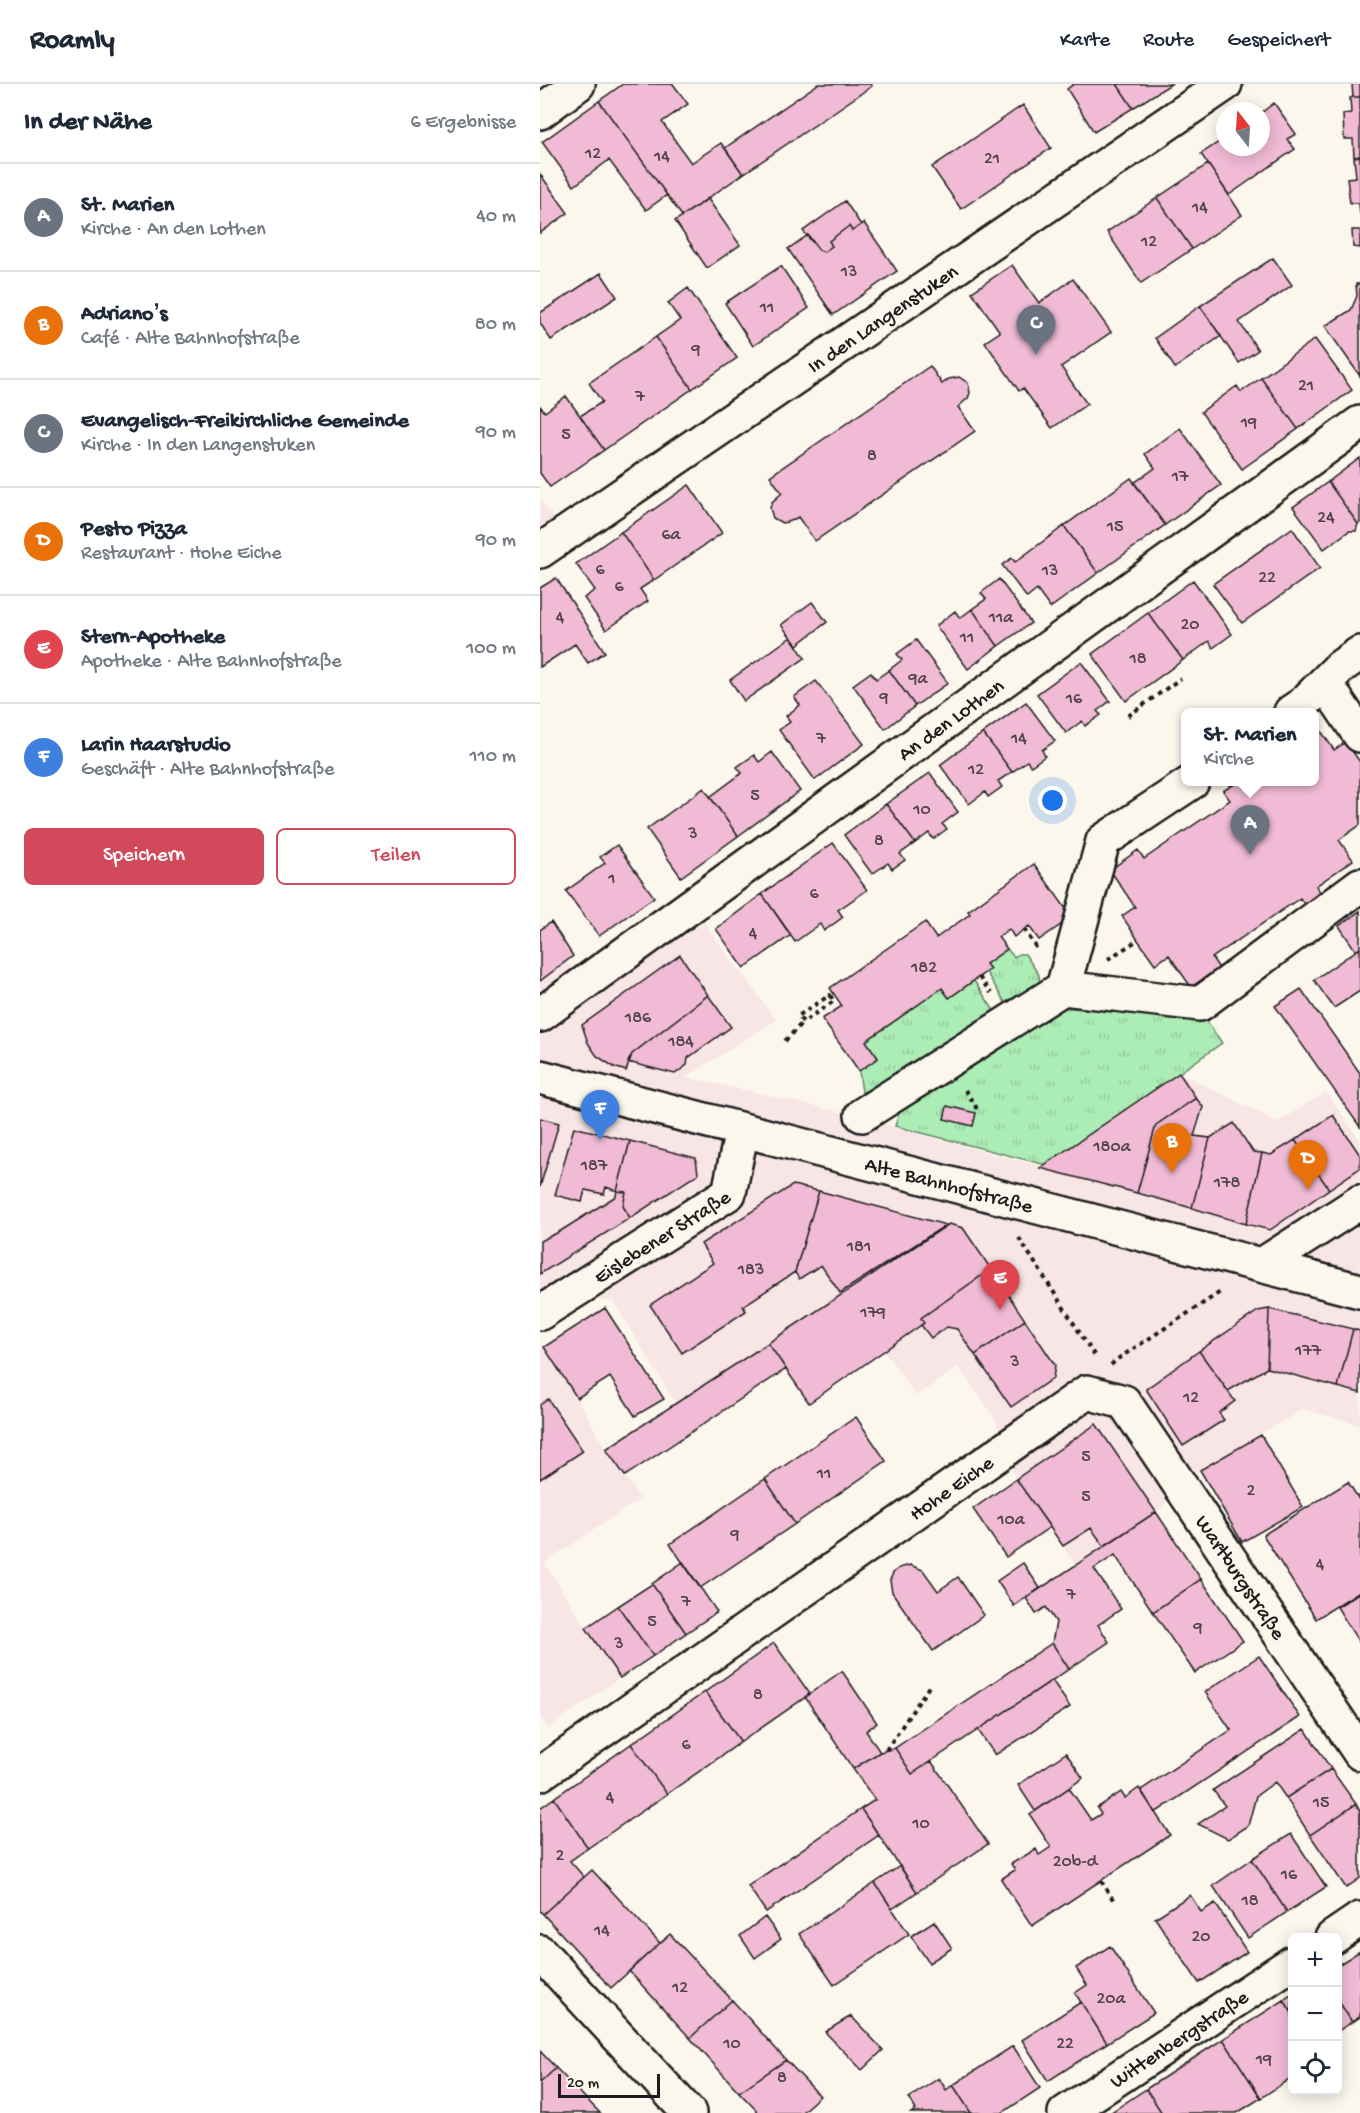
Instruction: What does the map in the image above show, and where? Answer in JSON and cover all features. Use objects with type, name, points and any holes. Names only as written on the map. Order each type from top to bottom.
[{"type":"street","points":[[540,112],[578,84]]},
{"type":"street","name":"In den Langenstuken","points":[[540,551],[1225,84]]},
{"type":"street","name":"An den Lothen","points":[[540,1015],[1360,423]]},
{"type":"street","points":[[1298,708],[1340,667],[1360,653]]},
{"type":"street","points":[[1324,683],[1360,735]]},
{"type":"street","points":[[1063,988],[1103,841],[1186,786]]},
{"type":"street","points":[[862,1115],[1063,988],[1200,1004],[1360,885]]},
{"type":"street","name":"Alte Bahnhofstraße","points":[[540,1077],[1360,1290]]},
{"type":"street","name":"Eislebener Straße","points":[[540,1313],[729,1193],[742,1130]]},
{"type":"street","points":[[1262,1265],[1360,1202]]},
{"type":"street","name":"Wartburgstraße","points":[[1096,1382],[1124,1402],[1360,1753]]},
{"type":"street","name":"Hohe Eiche","points":[[540,1774],[1096,1382]]},
{"type":"street","points":[[1339,1933],[1360,1919]]},
{"type":"street","points":[[540,1952],[689,2113]]},
{"type":"street","name":"Wittenbergstraße","points":[[1065,2113],[1288,1966]]},
{"type":"path","points":[[1128,716],[1181,678]]},
{"type":"path","points":[[1024,929],[1033,942]]},
{"type":"path","points":[[785,1041],[803,1022],[834,1001],[834,997]]},
{"type":"path","points":[[992,1194],[1096,1382],[1116,1360],[1262,1265]]},
{"type":"path","points":[[886,1750],[930,1684]]},
{"type":"path","points":[[1101,1881],[1114,1901]]},
{"type":"shaded area","points":[[540,499],[572,545],[540,567]]},
{"type":"shaded area","points":[[684,896],[776,1020],[686,1077],[832,1110],[1042,1167],[1179,1073],[1278,1122],[1326,1092],[1360,1140],[1360,1425],[1303,1409],[1200,1470],[1156,1512],[1075,1564],[1016,1479],[995,1418],[958,1367],[916,1396],[884,1350],[809,1403],[768,1343],[676,1403],[613,1301],[540,1299],[540,922],[576,974]]},
{"type":"shaded area","points":[[544,1347],[606,1449],[640,1499],[544,1563],[620,1678],[548,1728],[540,1717],[540,1349]]},
{"type":"green space","points":[[1007,949],[1014,957],[1025,954],[1039,975],[1040,986],[1008,1007],[986,972],[990,969],[986,964]]},
{"type":"green space","points":[[974,981],[997,1015],[878,1089],[862,1092],[859,1071],[878,1058],[866,1041],[942,988],[949,998]]},
{"type":"green space","points":[[1060,1007],[1206,1020],[1222,1043],[1046,1165],[895,1126],[904,1099]]},
{"type":"building","points":[[623,84],[673,84],[688,104],[662,122],[691,163],[721,143],[743,174],[682,216],[599,101]]},
{"type":"building","points":[[818,84],[870,84],[872,86],[743,174],[725,148]]},
{"type":"building","points":[[1074,84],[1117,84],[1133,108],[1094,132],[1067,89]]},
{"type":"building","points":[[1117,84],[1171,84],[1133,108]]},
{"type":"building","points":[[1352,84],[1360,84],[1360,97],[1353,97]]},
{"type":"building","points":[[1360,97],[1360,156],[1354,157],[1353,139],[1344,139],[1343,114],[1351,113],[1350,98]]},
{"type":"building","points":[[599,101],[667,195],[646,210],[609,160],[574,186],[542,142]]},
{"type":"building","points":[[1274,103],[1296,134],[1287,139],[1295,149],[1229,195],[1201,154],[1216,144],[1216,156],[1270,156],[1270,106]]},
{"type":"building","points":[[1023,105],[1051,148],[961,209],[932,167]]},
{"type":"building","points":[[1360,156],[1360,215],[1359,203],[1350,203],[1347,178],[1356,177],[1354,157]]},
{"type":"building","points":[[1208,164],[1242,215],[1192,249],[1157,198]]},
{"type":"building","points":[[540,174],[568,213],[540,233]]},
{"type":"building","points":[[1157,198],[1192,249],[1141,283],[1107,232]]},
{"type":"building","points":[[708,199],[740,245],[707,268],[675,221]]},
{"type":"building","points":[[845,201],[861,225],[852,231],[849,226],[829,241],[832,246],[824,252],[819,250],[803,231]]},
{"type":"building","points":[[864,223],[897,271],[833,315],[788,249],[808,235],[819,250],[824,252],[832,246],[829,241],[849,226],[852,231]]},
{"type":"building","points":[[1352,230],[1360,230],[1360,248],[1353,247]]},
{"type":"building","points":[[1273,258],[1292,285],[1239,322],[1258,350],[1239,363],[1200,306]]},
{"type":"building","points":[[1012,265],[1039,303],[1073,279],[1111,332],[1061,367],[1087,404],[1052,428],[1023,388],[1019,391],[985,342],[1000,332],[972,292]]},
{"type":"building","points":[[781,266],[809,308],[753,346],[725,303]]},
{"type":"building","points":[[601,273],[617,297],[551,340],[540,323],[540,313]]},
{"type":"building","points":[[1356,284],[1360,284],[1360,376],[1325,326],[1351,310],[1357,296]]},
{"type":"building","points":[[688,288],[737,358],[692,389],[656,337],[680,320],[668,303]]},
{"type":"building","points":[[1200,306],[1221,336],[1175,368],[1155,338]]},
{"type":"building","points":[[656,337],[692,389],[604,450],[580,416],[602,402],[589,383]]},
{"type":"building","points":[[1315,339],[1352,390],[1298,429],[1261,378]]},
{"type":"building","points":[[930,366],[942,384],[949,379],[959,377],[968,383],[970,393],[968,398],[958,407],[975,431],[815,541],[798,517],[782,523],[773,518],[770,508],[772,502],[782,493],[770,476]]},
{"type":"building","points":[[1261,378],[1298,429],[1242,469],[1201,412],[1237,386],[1241,392]]},
{"type":"building","points":[[566,396],[604,450],[550,487],[540,473],[540,406],[545,412]]},
{"type":"building","points":[[1180,428],[1221,485],[1165,525],[1134,483],[1155,468],[1145,454]]},
{"type":"building","points":[[1360,458],[1360,523],[1358,524],[1328,482]]},
{"type":"building","points":[[1131,478],[1165,525],[1098,573],[1064,526]]},
{"type":"building","points":[[1328,482],[1358,524],[1356,531],[1349,531],[1324,549],[1293,507]]},
{"type":"building","points":[[689,485],[722,533],[654,580],[621,532]]},
{"type":"building","points":[[1064,526],[1098,573],[1050,608],[1037,590],[1027,598],[1002,565],[1012,558],[1015,562]]},
{"type":"building","points":[[1292,528],[1320,568],[1242,623],[1213,584]]},
{"type":"building","points":[[621,532],[654,580],[640,589],[648,601],[606,630],[584,598],[595,590],[576,564]]},
{"type":"building","points":[[556,578],[605,652],[588,663],[575,644],[540,667],[540,588]]},
{"type":"building","points":[[999,579],[1031,623],[998,646],[972,609],[986,599],[981,593]]},
{"type":"building","points":[[1193,580],[1232,634],[1213,648],[1209,641],[1183,660],[1148,613]]},
{"type":"building","points":[[812,602],[827,622],[797,645],[781,625]]},
{"type":"building","points":[[972,609],[998,646],[968,669],[936,626],[955,611],[960,618]]},
{"type":"building","points":[[1148,613],[1183,660],[1126,701],[1092,654]]},
{"type":"building","points":[[791,637],[805,658],[744,701],[730,680]]},
{"type":"building","points":[[916,640],[948,683],[915,706],[889,670],[902,660],[897,654]]},
{"type":"building","points":[[1081,662],[1110,701],[1097,711],[1101,715],[1085,726],[1082,721],[1066,733],[1037,694]]},
{"type":"building","points":[[889,670],[915,706],[885,729],[853,685],[871,672],[876,679]]},
{"type":"building","points":[[816,681],[864,744],[815,780],[779,730],[790,722],[786,716],[800,705],[794,697]]},
{"type":"building","points":[[1026,702],[1055,741],[1042,750],[1045,756],[1031,766],[1027,761],[1012,772],[983,733]]},
{"type":"building","points":[[1319,728],[1334,750],[1346,742],[1360,762],[1360,825],[1339,840],[1353,860],[1316,886],[1322,895],[1305,906],[1300,898],[1212,958],[1219,968],[1191,987],[1169,955],[1155,964],[1138,940],[1122,916],[1135,907],[1110,870],[1138,850],[1144,859],[1230,800],[1223,791],[1231,786],[1245,788],[1248,786],[1319,786]]},
{"type":"building","points":[[983,733],[1012,772],[998,781],[1002,787],[988,797],[985,792],[969,804],[940,765]]},
{"type":"building","points":[[772,752],[800,791],[738,836],[710,797],[742,773],[737,767],[754,755],[759,762]]},
{"type":"building","points":[[930,773],[958,812],[942,824],[947,829],[933,839],[929,833],[915,843],[886,804]]},
{"type":"building","points":[[704,788],[738,836],[681,877],[647,829]]},
{"type":"building","points":[[886,804],[915,843],[900,854],[905,860],[892,869],[888,863],[872,874],[844,835]]},
{"type":"building","points":[[833,843],[867,890],[838,910],[843,917],[824,931],[820,924],[795,942],[762,894]]},
{"type":"building","points":[[617,845],[654,897],[599,936],[566,891],[605,863],[600,857]]},
{"type":"building","points":[[1034,864],[1072,917],[1039,940],[1029,926],[1014,937],[1009,929],[998,937],[1007,949],[986,964],[990,969],[949,998],[942,988],[866,1041],[878,1058],[859,1071],[822,1019],[842,1006],[830,988],[925,922],[936,938],[970,914],[968,911]]},
{"type":"building","points":[[762,894],[791,935],[744,968],[716,929]]},
{"type":"building","points":[[1360,911],[1360,948],[1356,951],[1339,926]]},
{"type":"building","points":[[551,922],[573,956],[540,981],[540,930]]},
{"type":"building","points":[[1360,948],[1360,991],[1334,1008],[1314,980]]},
{"type":"building","points":[[680,955],[708,995],[632,1054],[626,1071],[614,1067],[597,1056],[588,1043],[582,1025]]},
{"type":"building","points":[[1301,989],[1360,1073],[1360,1127],[1275,1006]]},
{"type":"building","points":[[708,995],[731,1027],[688,1058],[687,1065],[675,1074],[628,1062],[632,1054]]},
{"type":"building","points":[[1179,1073],[1196,1098],[1156,1125],[1137,1193],[1040,1168]]},
{"type":"building","points":[[1196,1098],[1203,1107],[1194,1136],[1210,1138],[1192,1208],[1137,1193],[1156,1125]]},
{"type":"building","points":[[947,1106],[976,1113],[973,1126],[944,1119]]},
{"type":"building","points":[[1333,1115],[1360,1155],[1360,1168],[1329,1189],[1295,1140]]},
{"type":"building","points":[[540,1118],[559,1123],[540,1187]]},
{"type":"building","points":[[1234,1123],[1253,1152],[1262,1153],[1246,1224],[1192,1208],[1210,1138]]},
{"type":"building","points":[[574,1127],[630,1141],[617,1191],[606,1187],[604,1194],[585,1190],[582,1202],[555,1195]]},
{"type":"building","points":[[1295,1140],[1329,1189],[1270,1230],[1246,1224],[1262,1153],[1271,1155]]},
{"type":"building","points":[[630,1141],[696,1158],[698,1174],[630,1218],[623,1206],[626,1192],[617,1191]]},
{"type":"building","points":[[793,1185],[819,1191],[795,1272],[743,1306],[746,1311],[682,1353],[650,1305],[713,1263],[701,1244]]},
{"type":"building","points":[[617,1191],[626,1192],[623,1206],[630,1218],[540,1274],[540,1241],[559,1232],[616,1196]]},
{"type":"building","points":[[819,1191],[946,1225],[840,1293],[821,1265],[799,1279],[795,1272]]},
{"type":"building","points":[[949,1224],[963,1228],[991,1269],[921,1318],[924,1323],[809,1403],[768,1343]]},
{"type":"building","points":[[991,1269],[1025,1320],[975,1355],[957,1329],[947,1327],[931,1338],[921,1325],[924,1323],[921,1318]]},
{"type":"building","points":[[605,1308],[664,1399],[635,1416],[610,1377],[577,1398],[544,1347]]},
{"type":"building","points":[[1269,1309],[1353,1329],[1338,1387],[1267,1368]]},
{"type":"building","points":[[1269,1309],[1267,1368],[1228,1391],[1199,1351],[1258,1311]]},
{"type":"building","points":[[1025,1320],[1055,1365],[1053,1378],[1011,1407],[975,1355]]},
{"type":"building","points":[[1353,1329],[1360,1331],[1360,1393],[1338,1387]]},
{"type":"building","points":[[768,1343],[786,1369],[625,1476],[606,1449]]},
{"type":"building","points":[[1199,1351],[1235,1401],[1219,1413],[1224,1420],[1183,1446],[1146,1389]]},
{"type":"building","points":[[548,1399],[583,1451],[540,1479],[540,1405]]},
{"type":"building","points":[[856,1417],[886,1461],[795,1524],[765,1479]]},
{"type":"building","points":[[1096,1424],[1156,1512],[1104,1546],[1091,1528],[1063,1546],[1016,1479]]},
{"type":"building","points":[[1261,1435],[1303,1507],[1242,1542],[1200,1470]]},
{"type":"building","points":[[765,1479],[795,1524],[700,1588],[670,1544]]},
{"type":"building","points":[[1016,1479],[1050,1527],[1006,1557],[973,1509]]},
{"type":"building","points":[[1348,1482],[1360,1501],[1360,1591],[1316,1619],[1263,1535]]},
{"type":"building","points":[[1156,1512],[1201,1579],[1153,1612],[1115,1555],[1094,1569],[1121,1609],[1098,1625],[1109,1642],[1069,1669],[1052,1643],[1056,1622],[1046,1607],[1036,1614],[1026,1598]]},
{"type":"building","points":[[683,1562],[717,1612],[686,1633],[652,1584]]},
{"type":"building","points":[[1023,1563],[1040,1588],[1014,1606],[997,1581]]},
{"type":"building","points":[[910,1565],[923,1570],[938,1591],[958,1577],[984,1615],[933,1651],[892,1592],[890,1580],[893,1573],[899,1568]]},
{"type":"building","points":[[1201,1579],[1243,1641],[1195,1673],[1153,1612]]},
{"type":"building","points":[[652,1584],[686,1633],[653,1656],[618,1606]]},
{"type":"building","points":[[1360,1592],[1360,1644],[1337,1607]]},
{"type":"building","points":[[618,1606],[653,1656],[620,1678],[586,1628]]},
{"type":"building","points":[[774,1643],[810,1694],[741,1742],[705,1692]]},
{"type":"building","points":[[1052,1643],[1069,1669],[912,1774],[895,1748]]},
{"type":"building","points":[[1259,1656],[1300,1717],[1155,1813],[1141,1790],[1231,1730],[1205,1692]]},
{"type":"building","points":[[842,1671],[877,1723],[866,1731],[880,1752],[853,1769],[805,1697]]},
{"type":"building","points":[[1052,1680],[1070,1707],[995,1755],[978,1730]]},
{"type":"building","points":[[705,1692],[741,1742],[667,1794],[631,1744]]},
{"type":"building","points":[[1305,1729],[1331,1769],[1286,1798],[1275,1782],[1256,1796],[1248,1826],[1228,1839],[1198,1824],[1225,1806],[1213,1790]]},
{"type":"building","points":[[631,1744],[667,1794],[588,1848],[554,1798]]},
{"type":"building","points":[[895,1748],[912,1774],[931,1761],[988,1844],[917,1892],[861,1809],[875,1800],[853,1769],[880,1752]]},
{"type":"building","points":[[1066,1753],[1083,1778],[1035,1811],[1018,1785]]},
{"type":"building","points":[[1331,1769],[1356,1804],[1310,1835],[1286,1798]]},
{"type":"building","points":[[1069,1788],[1091,1820],[1101,1814],[1097,1808],[1121,1792],[1125,1798],[1139,1788],[1170,1835],[1032,1926],[1001,1879],[1015,1870],[1011,1864],[1036,1849],[1039,1855],[1051,1847],[1030,1815]]},
{"type":"building","points":[[554,1798],[588,1848],[570,1861],[584,1877],[543,1914],[540,1911],[540,1808]]},
{"type":"building","points":[[1356,1804],[1360,1811],[1360,1878],[1346,1888],[1310,1835]]},
{"type":"building","points":[[861,1809],[879,1835],[766,1912],[748,1886]]},
{"type":"building","points":[[1291,1834],[1326,1887],[1287,1912],[1252,1859]]},
{"type":"building","points":[[1252,1859],[1287,1912],[1248,1938],[1213,1886]]},
{"type":"building","points":[[900,1866],[917,1892],[892,1909],[875,1883]]},
{"type":"building","points":[[592,1870],[660,1943],[611,1988],[543,1914]]},
{"type":"building","points":[[875,1883],[909,1934],[834,1985],[799,1934]]},
{"type":"building","points":[[1190,1895],[1201,1912],[1215,1903],[1247,1952],[1199,1983],[1155,1918]]},
{"type":"building","points":[[765,1917],[781,1939],[755,1958],[740,1936]]},
{"type":"building","points":[[934,1921],[952,1948],[929,1963],[911,1936]]},
{"type":"building","points":[[670,1934],[732,2000],[690,2038],[629,1971]]},
{"type":"building","points":[[1110,1946],[1154,2013],[1107,2043],[1075,1993],[1087,1985],[1076,1968]]},
{"type":"building","points":[[1360,1951],[1360,2017],[1352,2022],[1342,2006],[1342,1962]]},
{"type":"building","points":[[732,2000],[786,2060],[739,2092],[690,2038]]},
{"type":"building","points":[[1284,2000],[1288,2006],[1288,2080],[1261,2098],[1223,2039]]},
{"type":"building","points":[[1081,2002],[1107,2043],[1048,2081],[1022,2040]]},
{"type":"building","points":[[1342,2006],[1352,2022],[1342,2028]]},
{"type":"building","points":[[851,2016],[883,2050],[862,2070],[825,2032]]},
{"type":"building","points":[[1223,2039],[1261,2098],[1237,2113],[1162,2113],[1146,2089]]},
{"type":"building","points":[[1013,2046],[1040,2088],[1002,2113],[971,2113],[953,2085]]},
{"type":"building","points":[[540,2051],[556,2068],[540,2083]]},
{"type":"building","points":[[786,2060],[820,2096],[801,2113],[759,2113],[739,2092]]},
{"type":"building","points":[[556,2068],[600,2113],[540,2113],[540,2083]]},
{"type":"building","points":[[939,2078],[946,2090],[953,2085],[971,2113],[911,2113],[916,2110],[909,2098]]},
{"type":"building","points":[[1146,2089],[1162,2113],[1110,2113]]},
{"type":"place","name":"Evangelisch-Freikirchliche Gemeinde","points":[[1036,355]]},
{"type":"place","name":"St. Marien","points":[[1250,855]]},
{"type":"place","name":"Larin Haarstudio","points":[[600,1140]]},
{"type":"place","name":"Adrianoʼs","points":[[1172,1173]]},
{"type":"place","name":"Pesto Pizza","points":[[1308,1190]]},
{"type":"place","name":"Stern-Apotheke","points":[[1000,1310]]}]
